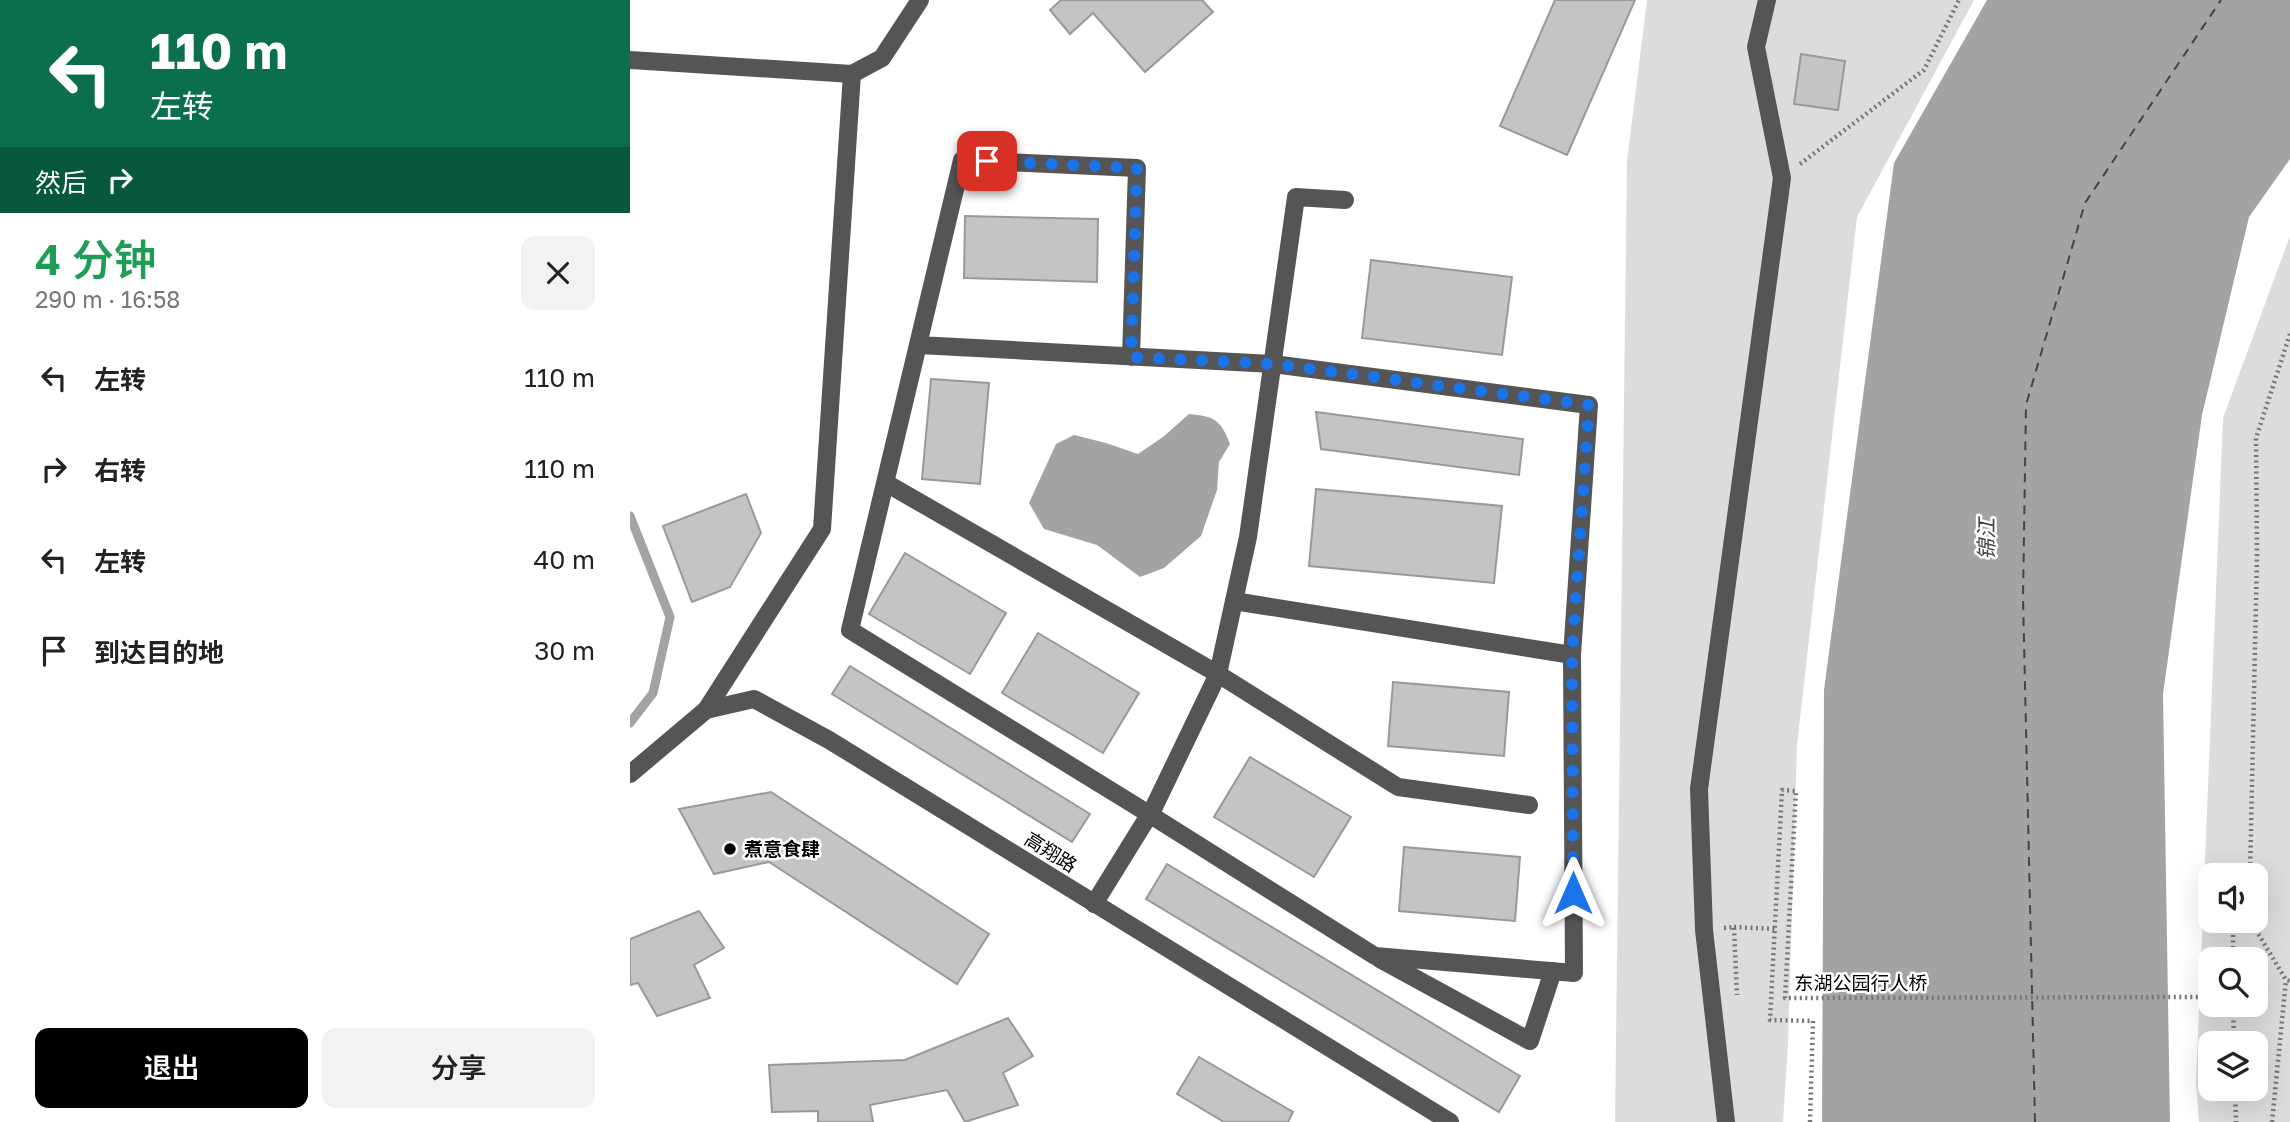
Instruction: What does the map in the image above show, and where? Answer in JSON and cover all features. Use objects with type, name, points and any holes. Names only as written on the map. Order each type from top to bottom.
[{"type":"street","points":[[630,60],[852,74],[883,58],[920,0]]},
{"type":"street","points":[[1726,1122],[1704,930],[1699,789],[1782,178],[1756,47],[1767,0]]},
{"type":"street","points":[[706,710],[822,529],[852,74]]},
{"type":"street","points":[[1131,357],[1137,168],[962,160],[850,630],[1375,956],[1530,1041],[1553,971]]},
{"type":"street","points":[[1094,904],[1149,814],[1218,674],[1248,537],[1296,197],[1345,200]]},
{"type":"street","points":[[919,345],[1273,364],[1589,405],[1572,655],[1574,972],[1375,956]]},
{"type":"street","points":[[886,483],[1218,674],[1398,787],[1529,805]]},
{"type":"street","points":[[1234,601],[1572,655]]},
{"type":"street","name":"高翔路","points":[[630,774],[706,710],[754,699],[829,740],[1450,1122]]},
{"type":"path","points":[[1782,178],[1924,69],[1959,0]]},
{"type":"path","points":[[2250,863],[2256,438],[2290,334]]},
{"type":"path","name":"东湖公园行人桥","points":[[1775,929],[1782,790],[1796,791],[1785,998],[2198,997]]},
{"type":"path","points":[[1734,927],[1775,929],[1770,1020],[1814,1021],[1810,1122]]},
{"type":"path","points":[[2258,933],[2288,980],[2272,1122]]},
{"type":"path","points":[[2235,1101],[2236,1122]]},
{"type":"shaded area","points":[[1647,0],[1974,0],[1857,217],[1797,745],[1788,1044],[1783,1122],[1615,1122],[1627,161]]},
{"type":"shaded area","points":[[2290,236],[2290,1122],[2199,1122],[2196,1082],[2198,1033],[2198,1101],[2268,1101],[2268,1031],[2198,1031],[2199,1017],[2268,1017],[2268,947],[2201,947],[2202,933],[2268,933],[2268,863],[2205,863],[2223,418]]},
{"type":"water","name":"锦江","points":[[1987,0],[2290,0],[2290,159],[2249,217],[2202,415],[2163,694],[2170,1122],[1822,1122],[1824,690],[1894,163]]},
{"type":"water","points":[[1189,414],[1205,416],[1220,424],[1230,444],[1219,462],[1217,490],[1201,536],[1164,568],[1140,577],[1097,545],[1044,529],[1029,503],[1056,444],[1074,435],[1138,454]]},
{"type":"building","points":[[1061,0],[1202,0],[1213,12],[1145,72],[1093,13],[1070,34],[1050,10]]},
{"type":"building","points":[[1555,0],[1635,0],[1567,155],[1500,126]]},
{"type":"building","points":[[1801,54],[1845,61],[1838,110],[1794,104]]},
{"type":"building","points":[[965,216],[1098,219],[1097,282],[964,278]]},
{"type":"building","points":[[1371,260],[1512,277],[1502,355],[1362,338]]},
{"type":"building","points":[[931,379],[989,383],[980,484],[922,479]]},
{"type":"building","points":[[1316,412],[1523,439],[1519,475],[1321,449]]},
{"type":"building","points":[[1316,489],[1502,506],[1494,583],[1309,566]]},
{"type":"building","points":[[746,494],[761,533],[730,587],[692,602],[663,526]]},
{"type":"building","points":[[905,553],[1006,613],[970,674],[869,614]]},
{"type":"building","points":[[1038,633],[1139,693],[1103,753],[1002,693]]},
{"type":"building","points":[[850,666],[1090,814],[1072,842],[832,694]]},
{"type":"building","points":[[1393,682],[1509,692],[1504,756],[1388,746]]},
{"type":"building","points":[[1250,757],[1351,817],[1314,877],[1214,817]]},
{"type":"building","points":[[771,792],[989,934],[957,984],[769,862],[714,874],[679,809]]},
{"type":"building","points":[[1404,847],[1520,857],[1515,921],[1399,911]]},
{"type":"building","points":[[1167,864],[1520,1076],[1499,1112],[1146,899]]},
{"type":"building","points":[[699,911],[724,948],[694,965],[710,998],[657,1016],[638,983],[630,985],[630,939]]},
{"type":"building","points":[[1008,1018],[1033,1056],[1003,1073],[1018,1105],[965,1122],[947,1090],[870,1105],[873,1122],[818,1122],[818,1111],[772,1112],[769,1065],[905,1060]]},
{"type":"building","points":[[1199,1057],[1293,1112],[1288,1122],[1224,1122],[1177,1094]]},
{"type":"waterway","points":[[630,516],[670,617],[653,693],[630,723]]},
{"type":"ferry route","points":[[2035,1122],[2023,598],[2026,405],[2085,203],[2221,0]]},
{"type":"place","name":"煮意食肆","points":[[730,849]]},
{"type":"route","points":[[987,161],[1137,168],[1131,357],[1273,364],[1589,405],[1572,655],[1573,893]]}]
